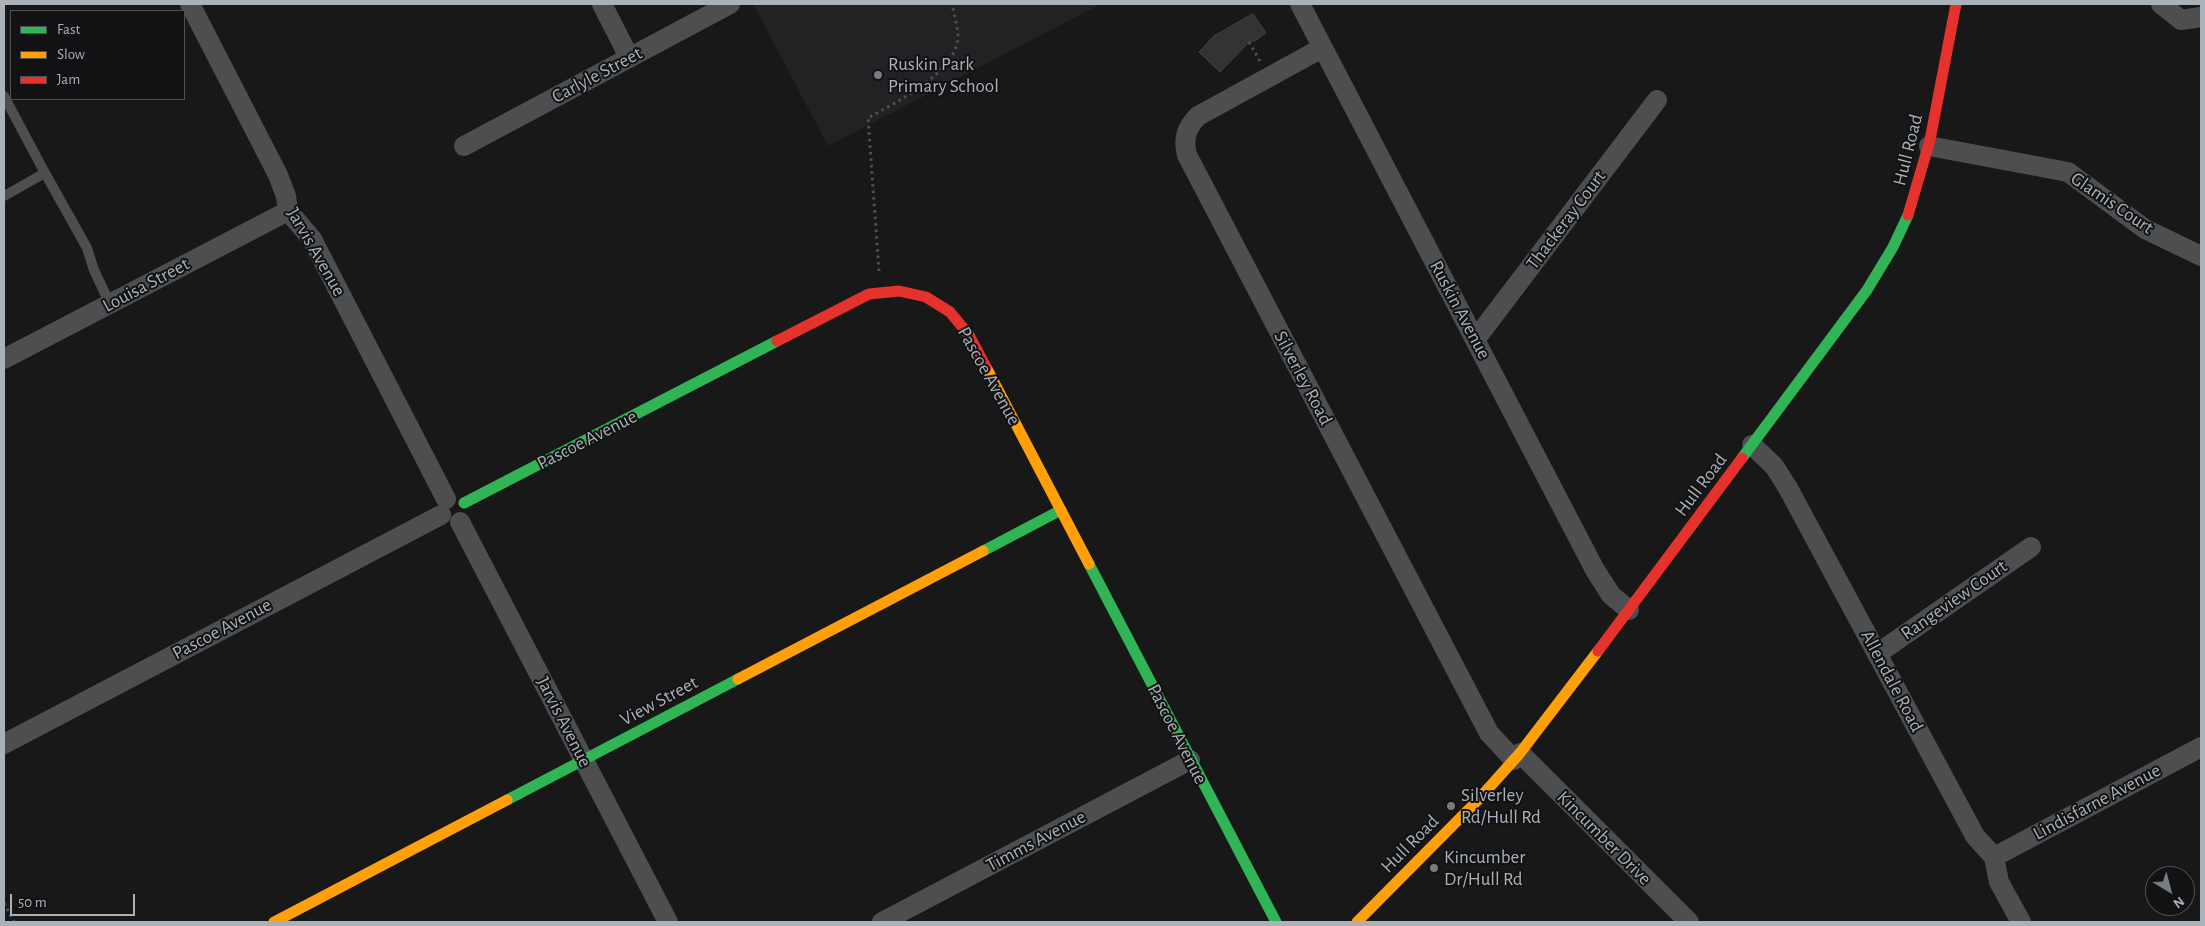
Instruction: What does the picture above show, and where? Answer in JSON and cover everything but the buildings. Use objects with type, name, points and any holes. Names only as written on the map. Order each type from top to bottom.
[{"type":"street","name":"Jarvis Avenue","points":[[190,4],[278,174],[286,196],[288,211],[312,239],[668,922]]},
{"type":"street","points":[[602,4],[629,57]]},
{"type":"street","name":"Carlyle Street","points":[[464,146],[730,4]]},
{"type":"street","name":"Ruskin Avenue","points":[[1300,4],[1595,570],[1611,595],[1629,610]]},
{"type":"street","name":"Hull Road","points":[[1357,922],[1478,800],[1517,756],[1629,610],[1867,290],[1890,253],[1906,221],[1930,146],[1956,4]]},
{"type":"street","points":[[2161,4],[2181,20],[2201,17]]},
{"type":"street","name":"Silverley Road","points":[[1322,48],[1198,116],[1185,133],[1187,155],[1489,733],[1517,756]]},
{"type":"street","name":"Thackeray Court","points":[[1476,340],[1657,100]]},
{"type":"street","name":"Glamis Court","points":[[1930,146],[2068,172],[2145,229],[2201,256]]},
{"type":"street","name":"Louisa Street","points":[[4,359],[288,211]]},
{"type":"street","name":"Pascoe Avenue","points":[[4,744],[856,300],[880,291],[904,290],[920,294],[952,312],[968,335],[1276,922]]},
{"type":"street","name":"Allendale Road","points":[[1752,445],[1774,466],[1786,483],[1975,836],[1994,857]]},
{"type":"street","name":"View Street","points":[[274,922],[1061,510]]},
{"type":"street","name":"Rangeview Court","points":[[1877,654],[2031,547]]},
{"type":"street","name":"Lindisfarne Avenue","points":[[1994,857],[2201,747]]},
{"type":"street","name":"Kincumber Drive","points":[[1517,756],[1689,922]]},
{"type":"street","name":"Timms Avenue","points":[[882,922],[1190,760]]},
{"type":"street","points":[[1994,857],[1999,882],[2021,922]]},
{"type":"lane","points":[[4,96],[87,248],[94,270],[110,304]]},
{"type":"lane","points":[[4,196],[45,173]]},
{"type":"path","points":[[880,291],[868,118],[923,86],[950,57],[958,36],[952,4]]},
{"type":"path","points":[[1249,42],[1261,63]]},
{"type":"path","points":[[4,903],[14,922]]},
{"type":"shaded area","name":"Ruskin Park Primary School","points":[[753,4],[1101,4],[828,146]]},
{"type":"traffic: fast","points":[[1742,458],[1867,290],[1893,247],[1908,215]]},
{"type":"traffic: fast","points":[[464,503],[777,341]]},
{"type":"traffic: fast","points":[[983,551],[1061,510]]},
{"type":"traffic: fast","points":[[1089,564],[1276,922]]},
{"type":"traffic: fast","points":[[507,800],[738,679]]},
{"type":"traffic: slow","points":[[986,367],[1089,564]]},
{"type":"traffic: slow","points":[[738,679],[983,551]]},
{"type":"traffic: slow","points":[[1357,922],[1478,800],[1520,753],[1598,651]]},
{"type":"traffic: slow","points":[[274,922],[507,800]]},
{"type":"traffic: jam","points":[[1908,215],[1930,140],[1956,4]]},
{"type":"traffic: jam","points":[[777,341],[869,294],[899,291],[926,297],[950,312],[969,335],[986,367]]},
{"type":"traffic: jam","points":[[1598,651],[1742,458]]},
{"type":"place","name":"Ruskin Park Primary School","points":[[878,75]]},
{"type":"place","name":"Silverley Rd/Hull Rd","points":[[1451,806]]},
{"type":"place","name":"Kincumber Dr/Hull Rd","points":[[1434,868]]}]
